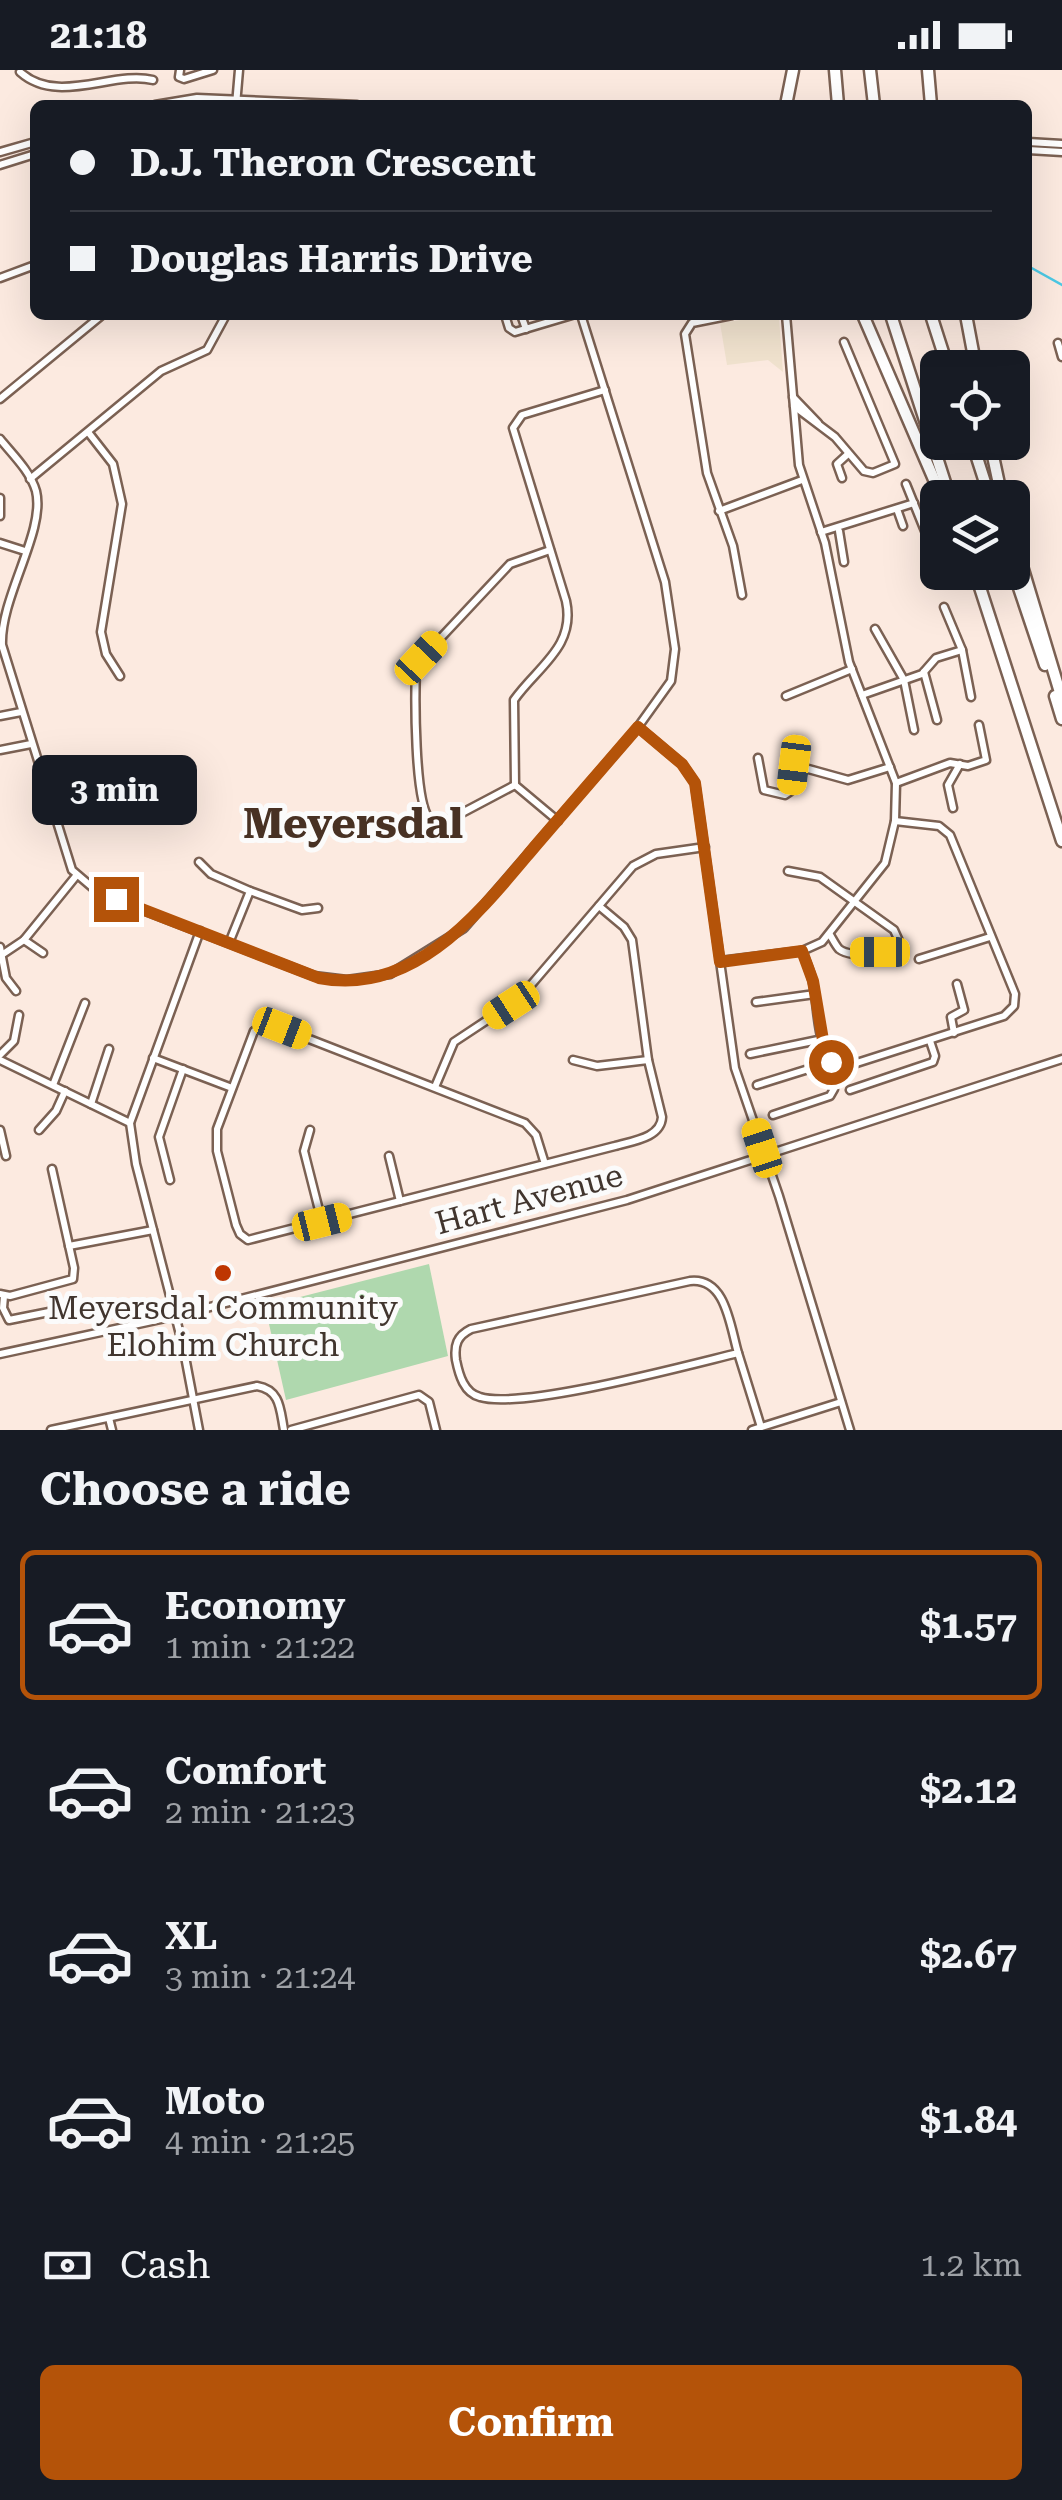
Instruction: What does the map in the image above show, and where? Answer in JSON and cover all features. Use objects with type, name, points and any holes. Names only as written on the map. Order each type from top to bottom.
[{"type":"highway","points":[[787,100],[792,70]]},
{"type":"highway","points":[[834,70],[837,100]]},
{"type":"highway","points":[[870,70],[873,100]]},
{"type":"highway","points":[[928,70],[931,100]]},
{"type":"highway","points":[[864,320],[934,480]]},
{"type":"highway","points":[[893,320],[944,480]]},
{"type":"highway","points":[[933,320],[942,350]]},
{"type":"highway","points":[[967,320],[973,350]]},
{"type":"highway","points":[[980,590],[1062,841]]},
{"type":"highway","points":[[1020,590],[1062,718]]},
{"type":"highway","points":[[1029,590],[1062,699]]},
{"type":"street","points":[[10,70],[48,86],[133,76],[153,80]]},
{"type":"street","points":[[180,70],[180,77],[185,79],[214,70]]},
{"type":"street","points":[[236,100],[239,70]]},
{"type":"street","points":[[185,100],[216,100]]},
{"type":"street","points":[[1032,142],[1062,144]]},
{"type":"street","points":[[0,152],[30,143]]},
{"type":"street","points":[[1032,150],[1062,152]]},
{"type":"street","points":[[0,165],[30,156]]},
{"type":"street","points":[[0,278],[30,266]]},
{"type":"street","points":[[0,400],[96,320]]},
{"type":"street","points":[[30,478],[168,366],[208,350],[223,320]]},
{"type":"street","points":[[507,320],[512,331],[554,320]]},
{"type":"street","points":[[522,320],[526,328]]},
{"type":"street","points":[[0,439],[30,478],[38,508],[1,632],[2,650],[63,848],[76,876],[99,893],[328,979],[355,980],[390,974],[464,928],[638,727],[671,681],[674,637],[658,558],[583,320]]},
{"type":"street","points":[[707,320],[692,323],[685,334],[706,473],[736,556],[742,595]]},
{"type":"street","points":[[720,962],[802,951],[830,935],[885,863],[895,821],[896,784],[845,648],[823,535],[796,451],[786,320]]},
{"type":"street","points":[[793,401],[868,472],[895,463],[844,342]]},
{"type":"street","points":[[1058,343],[1062,358]]},
{"type":"street","points":[[558,821],[515,785],[514,699],[560,648],[568,627],[566,602],[513,425],[526,414],[605,390]]},
{"type":"street","points":[[88,432],[113,464],[122,504],[102,632],[106,654],[120,676]]},
{"type":"street","points":[[842,478],[838,464],[848,454]]},
{"type":"street","points":[[720,512],[803,479]]},
{"type":"street","points":[[906,484],[920,518]]},
{"type":"street","points":[[0,498],[0,516]]},
{"type":"street","points":[[823,535],[914,503]]},
{"type":"street","points":[[897,509],[903,526]]},
{"type":"street","points":[[840,530],[844,562]]},
{"type":"street","points":[[0,543],[25,551]]},
{"type":"street","points":[[515,785],[445,822],[429,818],[420,796],[416,672],[421,658],[507,566],[550,550]]},
{"type":"street","points":[[944,608],[962,650],[971,697]]},
{"type":"street","points":[[875,629],[904,680],[914,730]]},
{"type":"street","points":[[862,696],[924,672],[938,657],[962,650]]},
{"type":"street","points":[[786,696],[852,669]]},
{"type":"street","points":[[924,672],[937,720]]},
{"type":"street","points":[[0,716],[21,712]]},
{"type":"street","points":[[896,784],[950,763],[970,766],[988,758],[980,725]]},
{"type":"street","points":[[638,727],[682,764],[692,778],[735,1068],[850,1430]]},
{"type":"street","points":[[0,750],[31,744]]},
{"type":"street","points":[[758,758],[764,789],[789,794],[794,765],[848,780],[890,766]]},
{"type":"street","points":[[953,808],[948,785],[960,764]]},
{"type":"street","points":[[758,1085],[832,1062],[850,1067],[1004,1016],[1014,1006],[1015,994],[947,831],[939,826],[895,821]]},
{"type":"street","points":[[435,1087],[454,1042],[519,998],[630,869],[647,856],[705,847]]},
{"type":"street","points":[[200,862],[211,874],[250,891],[302,910],[318,908]]},
{"type":"street","points":[[788,871],[818,876],[855,901],[897,933],[898,946],[888,952],[845,952],[830,935]]},
{"type":"street","points":[[16,992],[6,978],[1,953],[24,940],[76,876]]},
{"type":"street","points":[[229,943],[250,891]]},
{"type":"street","points":[[545,1164],[534,1132],[525,1122],[273,1024],[261,1024],[254,1031],[217,1129],[217,1150],[240,1234],[248,1240],[256,1239],[615,1146],[659,1130],[662,1113],[648,1060],[630,936],[599,906]]},
{"type":"street","points":[[199,1430],[136,1164],[130,1123],[200,932]]},
{"type":"street","points":[[920,959],[990,937]]},
{"type":"street","points":[[24,940],[43,953]]},
{"type":"street","points":[[773,1116],[830,1096],[834,1087],[832,1062],[802,951]]},
{"type":"street","points":[[954,1033],[951,1018],[964,1009],[956,984]]},
{"type":"street","points":[[756,1002],[815,994]]},
{"type":"street","points":[[53,1085],[85,1003]]},
{"type":"street","points":[[19,1014],[14,1040],[0,1058],[65,1091],[92,1100],[130,1123]]},
{"type":"street","points":[[750,1054],[823,1040]]},
{"type":"street","points":[[850,1090],[933,1062],[930,1041]]},
{"type":"street","points":[[92,1100],[109,1049]]},
{"type":"street","points":[[153,1058],[232,1088]]},
{"type":"street","name":"Hart Avenue","points":[[0,1354],[175,1316],[627,1200],[1062,1059]]},
{"type":"street","points":[[573,1060],[597,1066],[648,1060]]},
{"type":"street","points":[[170,1180],[159,1137],[184,1069]]},
{"type":"street","points":[[39,1130],[56,1111],[65,1091]]},
{"type":"street","points":[[0,1130],[6,1156]]},
{"type":"street","points":[[310,1130],[304,1151],[322,1222]]},
{"type":"street","points":[[389,1156],[400,1202]]},
{"type":"street","points":[[52,1169],[74,1268],[73,1279],[2,1295],[3,1308],[9,1320],[74,1307]]},
{"type":"street","points":[[69,1246],[153,1230]]},
{"type":"street","points":[[738,1353],[554,1393],[486,1398],[472,1394],[463,1383],[456,1346],[465,1332],[480,1326],[690,1281],[706,1281],[720,1294],[761,1427]]},
{"type":"street","points":[[51,1430],[262,1386],[277,1397],[288,1430],[325,1426],[419,1395],[427,1398],[436,1430]]},
{"type":"street","points":[[752,1430],[841,1402]]},
{"type":"street","points":[[109,1418],[112,1430]]},
{"type":"shaded area","points":[[779,320],[783,372],[768,360],[727,365],[720,323]]},
{"type":"green space","points":[[429,1264],[448,1356],[286,1400],[265,1306]]},
{"type":"waterway","points":[[1032,268],[1062,285]]},
{"type":"place","name":"Meyersdal Community Elohim Church","points":[[223,1273]]},
{"type":"district","name":"Meyersdal","points":[[353,823]]},
{"type":"route","points":[[116,899],[319,978],[355,980],[390,974],[421,958],[475,918],[638,727],[682,764],[695,783],[720,962],[802,951],[813,981],[823,1040],[831,1062]]}]
